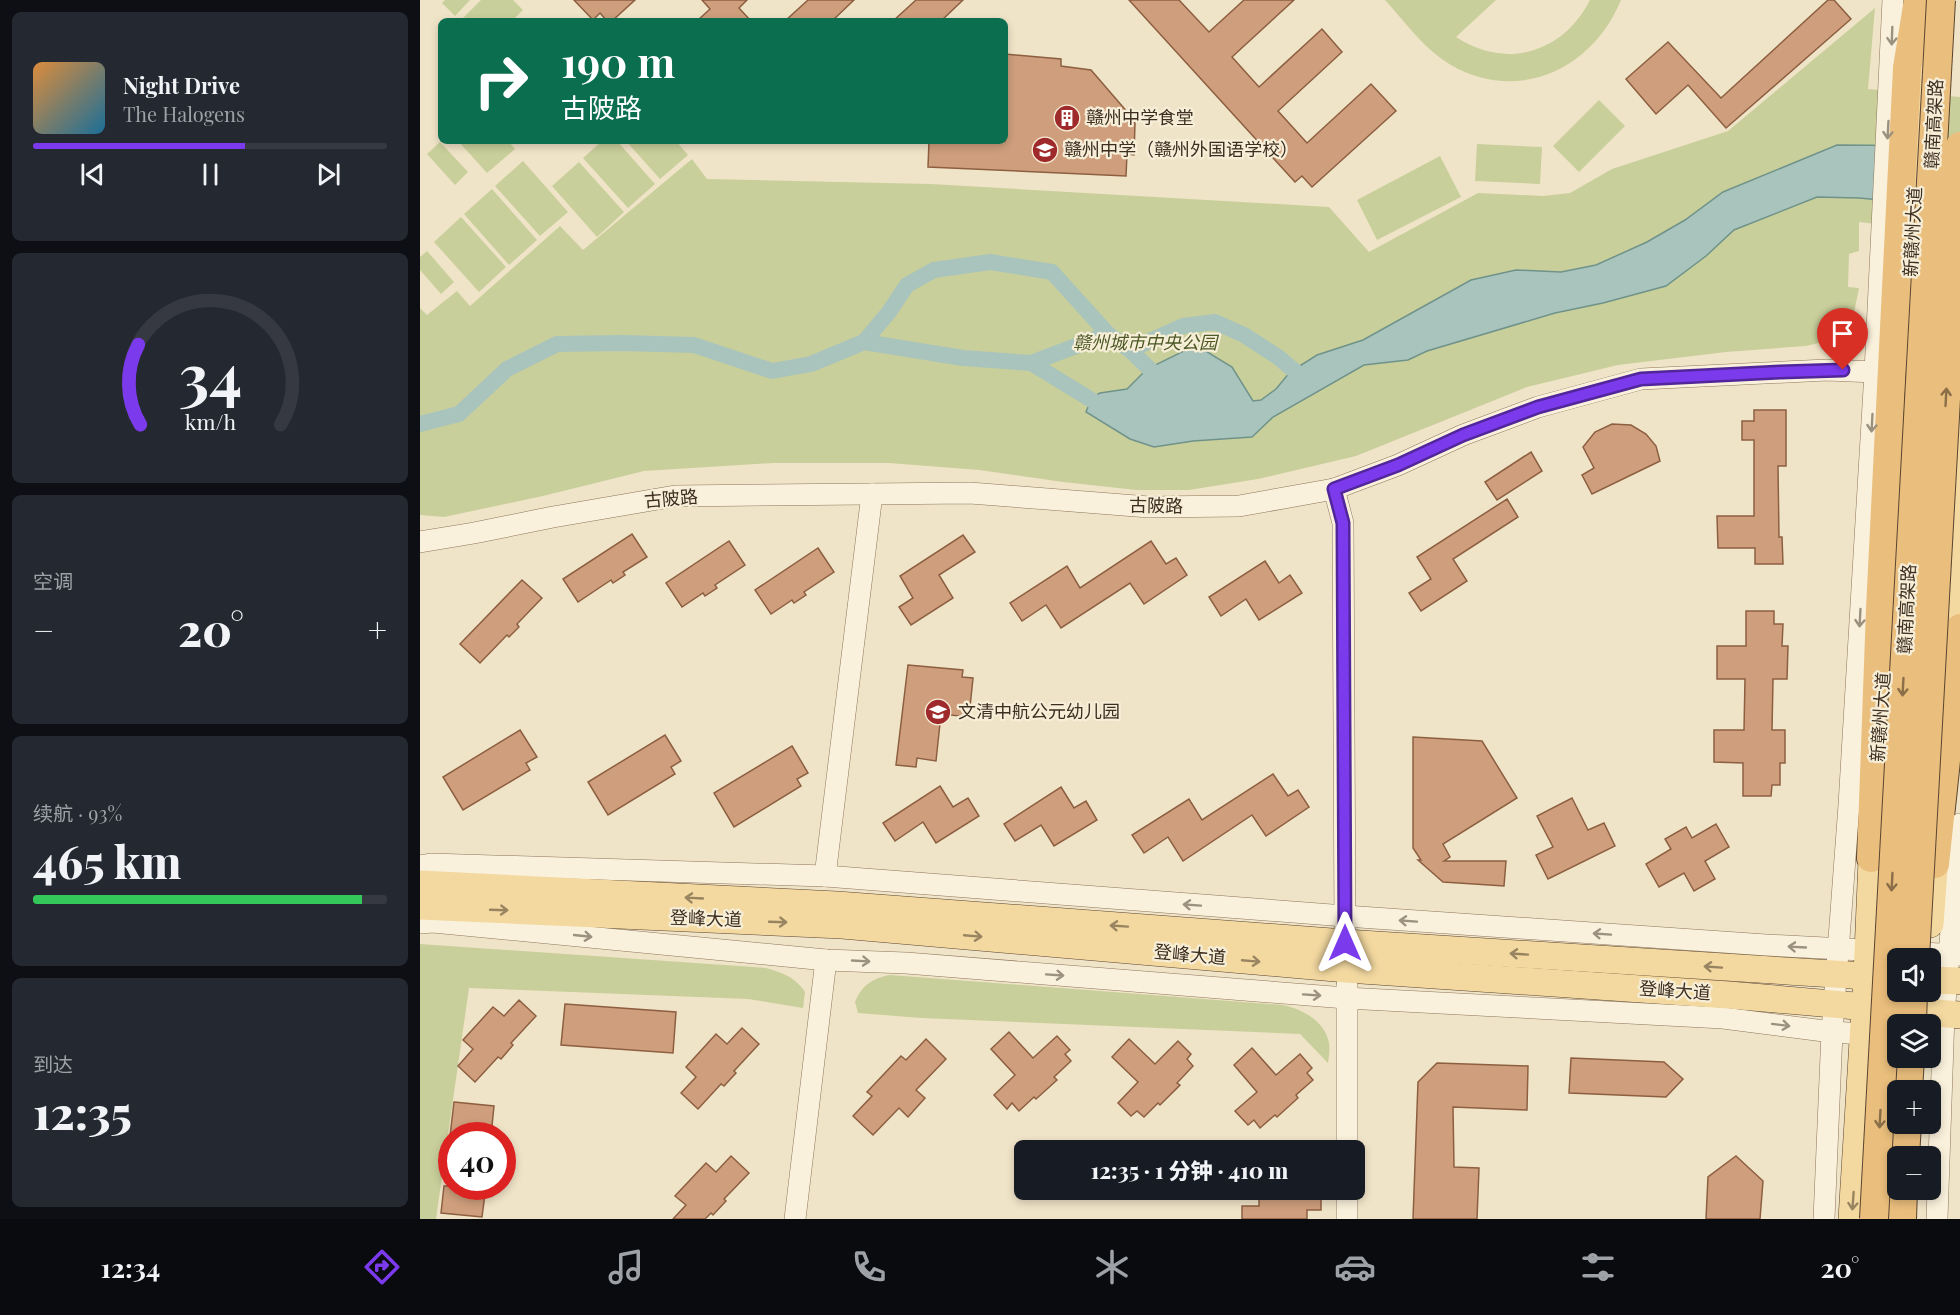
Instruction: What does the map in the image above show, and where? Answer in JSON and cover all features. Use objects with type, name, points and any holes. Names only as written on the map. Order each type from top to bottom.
[{"type":"highway","points":[[1871,858],[1880,609],[1907,68],[1918,0]]},
{"type":"highway","name":"赣南高架路","points":[[1874,1219],[1941,0]]},
{"type":"highway","name":"赣南高架路","points":[[1937,948],[1960,146]]},
{"type":"highway","points":[[1935,864],[1960,628]]},
{"type":"highway","points":[[1902,1219],[1903,1200]]},
{"type":"main road","name":"新赣州大道","points":[[1852,1219],[1866,1006],[1871,858],[1910,304],[1924,0]]},
{"type":"main road","points":[[1936,948],[1935,864],[1960,428]]},
{"type":"main road","name":"登峰大道","points":[[420,884],[1345,930],[1836,975],[1867,964],[1887,973]]},
{"type":"main road","name":"登峰大道","points":[[420,906],[842,924],[1347,969],[1866,1006],[1891,1002]]},
{"type":"main road","points":[[1916,1219],[1917,1200]]},
{"type":"street","points":[[1824,1219],[1832,1032],[1849,805],[1879,302],[1893,0]]},
{"type":"street","name":"古陂路","points":[[420,542],[675,496],[970,493],[1095,505],[1239,506],[1334,489],[1398,465],[1463,435],[1538,407],[1641,379],[1827,370],[1875,372]]},
{"type":"street","points":[[1334,489],[1343,523],[1345,930]]},
{"type":"street","points":[[825,876],[872,494]]},
{"type":"street","points":[[1941,959],[1960,824]]},
{"type":"street","points":[[420,866],[431,864],[825,876],[1345,930],[1838,949],[1887,973]]},
{"type":"street","points":[[420,923],[433,922],[826,960],[906,963],[1346,998],[1723,1018],[1832,1032],[1887,1036]]},
{"type":"street","points":[[795,1219],[826,960]]},
{"type":"street","points":[[1347,969],[1347,1140]]},
{"type":"street","points":[[1936,1002],[1937,1219]]},
{"type":"street","points":[[1347,1200],[1347,1219]]},
{"type":"green space","points":[[445,0],[470,0],[455,16],[442,3]]},
{"type":"green space","points":[[481,0],[513,0],[523,10],[515,18],[463,18]]},
{"type":"green space","points":[[1385,0],[1496,0],[1456,37],[1475,47],[1494,53],[1513,54],[1532,51],[1549,44],[1565,33],[1579,18],[1590,0],[1621,0],[1608,24],[1592,45],[1573,61],[1551,73],[1527,80],[1502,81],[1476,76],[1442,59],[1416,35]]},
{"type":"green space","name":"赣州城市中央公园","points":[[1875,8],[1868,89],[1960,97],[1960,234],[1859,222],[1859,251],[1849,254],[1848,287],[1859,288],[1853,318],[1839,338],[1806,346],[1726,352],[1618,365],[1527,387],[1356,456],[1258,479],[1189,490],[1136,490],[979,470],[889,463],[773,463],[644,471],[444,517],[420,515],[420,308],[427,315],[457,291],[470,306],[560,226],[583,250],[692,159],[707,179],[931,184],[1329,207],[1369,252],[1478,193],[1543,196],[1570,193],[1612,169],[1728,131]]},
{"type":"green space","points":[[1599,100],[1625,126],[1579,172],[1553,146]]},
{"type":"green space","points":[[438,144],[442,144],[468,172],[455,185],[427,154]]},
{"type":"green space","points":[[461,144],[511,144],[515,149],[487,173]]},
{"type":"green space","points":[[599,144],[620,144],[655,184],[628,208],[583,158]]},
{"type":"green space","points":[[629,144],[679,144],[688,155],[660,179]]},
{"type":"green space","points":[[1477,144],[1542,147],[1540,184],[1475,181]]},
{"type":"green space","points":[[1440,156],[1461,197],[1377,240],[1357,200]]},
{"type":"green space","points":[[523,161],[568,212],[540,236],[495,186]]},
{"type":"green space","points":[[579,162],[624,212],[597,237],[552,186]]},
{"type":"green space","points":[[492,189],[537,240],[509,265],[464,214]]},
{"type":"green space","points":[[461,217],[506,267],[479,292],[434,242]]},
{"type":"green space","points":[[427,251],[454,282],[441,294],[420,270],[420,257]]},
{"type":"green space","points":[[420,944],[766,968],[788,976],[805,992],[803,1008],[748,999],[469,988],[450,1122],[438,1122],[439,1200],[436,1219],[420,1219]]},
{"type":"green space","points":[[890,975],[1283,1005],[1312,1017],[1323,1028],[1329,1043],[1328,1063],[1300,1034],[921,1018],[858,1013],[855,1002],[861,991],[873,980]]},
{"type":"water","points":[[1837,145],[1960,146],[1960,207],[1859,198],[1817,197],[1734,230],[1706,256],[1666,286],[1555,313],[1427,351],[1408,360],[1364,365],[1273,417],[1252,437],[1193,441],[1154,447],[1130,439],[1086,412],[1092,397],[1100,393],[1127,389],[1147,369],[1196,345],[1232,367],[1253,401],[1261,400],[1276,389],[1290,372],[1317,355],[1363,340],[1471,280],[1516,270],[1561,272],[1596,265],[1647,242],[1685,220],[1723,192]]},
{"type":"building","points":[[574,0],[635,0],[615,18],[604,18],[600,13],[595,18],[591,18]]},
{"type":"building","points":[[702,0],[747,0],[739,8],[748,18],[700,18],[710,9]]},
{"type":"building","points":[[808,0],[854,0],[835,18],[788,18]]},
{"type":"building","points":[[916,0],[963,0],[944,18],[896,18]]},
{"type":"building","points":[[1129,0],[1179,0],[1209,32],[1244,0],[1294,0],[1232,57],[1259,87],[1322,29],[1342,52],[1278,111],[1307,143],[1371,84],[1396,111],[1312,187],[1302,176],[1295,182]]},
{"type":"building","points":[[1828,0],[1834,0],[1851,19],[1726,128],[1688,85],[1656,114],[1626,79],[1668,42],[1721,98]]},
{"type":"building","name":"赣州中学食堂","points":[[1008,54],[1061,59],[1061,66],[1091,70],[1129,114],[1128,122],[1135,123],[1134,155],[1127,154],[1126,176],[928,167],[929,144],[1008,144]]},
{"type":"building","points":[[1754,410],[1786,410],[1786,466],[1778,466],[1779,537],[1782,537],[1783,564],[1755,564],[1755,548],[1718,548],[1717,516],[1754,516],[1754,440],[1742,440],[1742,421],[1754,421]]},
{"type":"building","points":[[1612,424],[1631,425],[1646,434],[1656,446],[1660,461],[1592,494],[1582,475],[1594,468],[1583,447],[1595,432]]},
{"type":"building","points":[[1531,452],[1542,471],[1497,500],[1485,482]]},
{"type":"building","points":[[1507,499],[1518,517],[1453,559],[1467,581],[1421,611],[1409,593],[1431,579],[1417,557]]},
{"type":"building","points":[[632,534],[647,557],[623,572],[625,575],[613,583],[611,580],[578,602],[563,579]]},
{"type":"building","points":[[963,535],[975,552],[939,575],[953,598],[911,625],[899,607],[913,598],[900,576]]},
{"type":"building","points":[[729,541],[745,565],[715,585],[717,588],[705,596],[703,593],[682,607],[666,583]]},
{"type":"building","points":[[1151,541],[1166,564],[1176,558],[1187,575],[1144,604],[1130,583],[1061,628],[1046,605],[1022,621],[1010,603],[1067,566],[1080,588]]},
{"type":"building","points":[[818,548],[834,572],[804,592],[806,595],[794,603],[792,600],[771,614],[755,590]]},
{"type":"building","points":[[1265,561],[1279,583],[1290,575],[1302,593],[1259,620],[1246,599],[1221,616],[1209,597]]},
{"type":"building","points":[[522,580],[542,598],[517,624],[519,627],[509,637],[507,635],[480,663],[460,644]]},
{"type":"building","points":[[1746,611],[1774,611],[1774,624],[1783,624],[1782,646],[1788,646],[1787,679],[1773,679],[1772,730],[1785,730],[1785,763],[1780,763],[1780,785],[1772,785],[1771,796],[1743,796],[1743,763],[1714,762],[1714,730],[1744,730],[1745,679],[1717,679],[1717,646],[1746,646]]},
{"type":"building","points":[[908,665],[963,670],[962,677],[973,678],[969,717],[941,714],[936,761],[917,758],[916,767],[896,765]]},
{"type":"building","points":[[520,730],[537,757],[526,763],[530,770],[463,810],[443,777]]},
{"type":"building","points":[[665,735],[681,761],[671,767],[675,774],[608,815],[588,782]]},
{"type":"building","points":[[1413,737],[1482,741],[1517,798],[1443,844],[1450,857],[1444,861],[1506,861],[1504,886],[1443,882],[1418,860],[1421,860],[1413,848]]},
{"type":"building","points":[[792,746],[808,773],[797,779],[801,786],[734,827],[714,793]]},
{"type":"building","points":[[1273,774],[1288,796],[1298,790],[1309,807],[1266,836],[1252,815],[1183,861],[1168,837],[1144,853],[1132,835],[1189,799],[1202,820]]},
{"type":"building","points":[[940,786],[953,807],[968,798],[979,816],[936,843],[923,822],[895,841],[883,823]]},
{"type":"building","points":[[1061,787],[1074,808],[1086,801],[1097,820],[1054,846],[1041,825],[1015,841],[1004,824]]},
{"type":"building","points":[[1572,798],[1588,830],[1604,823],[1615,846],[1548,879],[1536,855],[1553,847],[1537,816]]},
{"type":"building","points":[[1716,824],[1729,847],[1705,861],[1715,879],[1694,891],[1684,873],[1659,887],[1646,864],[1671,849],[1665,839],[1686,827],[1692,838]]},
{"type":"building","points":[[519,1000],[536,1016],[511,1043],[513,1045],[501,1059],[498,1057],[475,1082],[458,1066],[473,1049],[463,1040],[493,1007],[504,1016]]},
{"type":"building","points":[[565,1004],[676,1012],[673,1053],[561,1045]]},
{"type":"building","points":[[742,1028],[759,1044],[734,1071],[736,1073],[724,1086],[721,1084],[698,1109],[681,1093],[696,1077],[686,1067],[716,1034],[727,1044]]},
{"type":"building","points":[[1009,1032],[1033,1058],[1057,1036],[1070,1050],[1065,1054],[1071,1061],[1054,1077],[1057,1080],[1019,1111],[1012,1103],[1007,1109],[994,1095],[1015,1075],[991,1049]]},
{"type":"building","points":[[926,1039],[946,1059],[916,1090],[925,1098],[908,1117],[899,1108],[873,1135],[853,1116],[872,1096],[867,1092],[901,1056],[906,1060]]},
{"type":"building","points":[[1129,1039],[1155,1064],[1178,1041],[1191,1054],[1187,1059],[1193,1066],[1177,1083],[1180,1085],[1144,1117],[1137,1111],[1131,1116],[1118,1103],[1138,1082],[1112,1057]]},
{"type":"building","points":[[1252,1048],[1276,1075],[1300,1054],[1312,1068],[1307,1073],[1313,1080],[1296,1095],[1298,1098],[1277,1117],[1275,1115],[1260,1128],[1254,1120],[1248,1125],[1235,1111],[1257,1092],[1234,1065]]},
{"type":"building","points":[[1571,1058],[1664,1062],[1683,1079],[1666,1097],[1569,1093]]},
{"type":"building","points":[[1437,1063],[1528,1066],[1527,1110],[1453,1107],[1454,1167],[1479,1168],[1477,1219],[1413,1219],[1418,1082]]},
{"type":"building","points":[[454,1102],[494,1106],[492,1122],[452,1122]]},
{"type":"building","points":[[731,1156],[749,1173],[724,1199],[726,1201],[713,1215],[711,1213],[705,1219],[673,1219],[686,1205],[675,1196],[706,1163],[716,1172]]},
{"type":"building","points":[[1736,1156],[1763,1181],[1760,1219],[1706,1219],[1708,1177]]},
{"type":"building","points":[[442,1200],[484,1200],[482,1217],[441,1213]]},
{"type":"building","points":[[1259,1200],[1321,1200],[1321,1210],[1307,1210],[1307,1219],[1242,1219],[1242,1206],[1259,1206]]},
{"type":"waterway","points":[[420,424],[459,414],[507,369],[557,344],[694,345],[772,371],[811,364],[864,342],[889,312],[907,285],[934,270],[990,262],[1052,272],[1108,334],[1130,350],[1165,384]]},
{"type":"waterway","points":[[1130,350],[1183,326],[1215,322],[1244,335],[1278,357],[1303,378]]},
{"type":"waterway","points":[[864,342],[963,358],[1031,363],[1108,334]]},
{"type":"waterway","points":[[1031,363],[1098,404],[1112,404]]},
{"type":"place","name":"赣州中学食堂","points":[[1067,118]]},
{"type":"place","name":"赣州中学（赣州外国语学校）","points":[[1045,150]]},
{"type":"place","name":"文清中航公元幼儿园","points":[[938,712]]},
{"type":"route","points":[[1345,943],[1343,523],[1334,489],[1398,465],[1463,435],[1538,407],[1641,379],[1843,370]]}]
